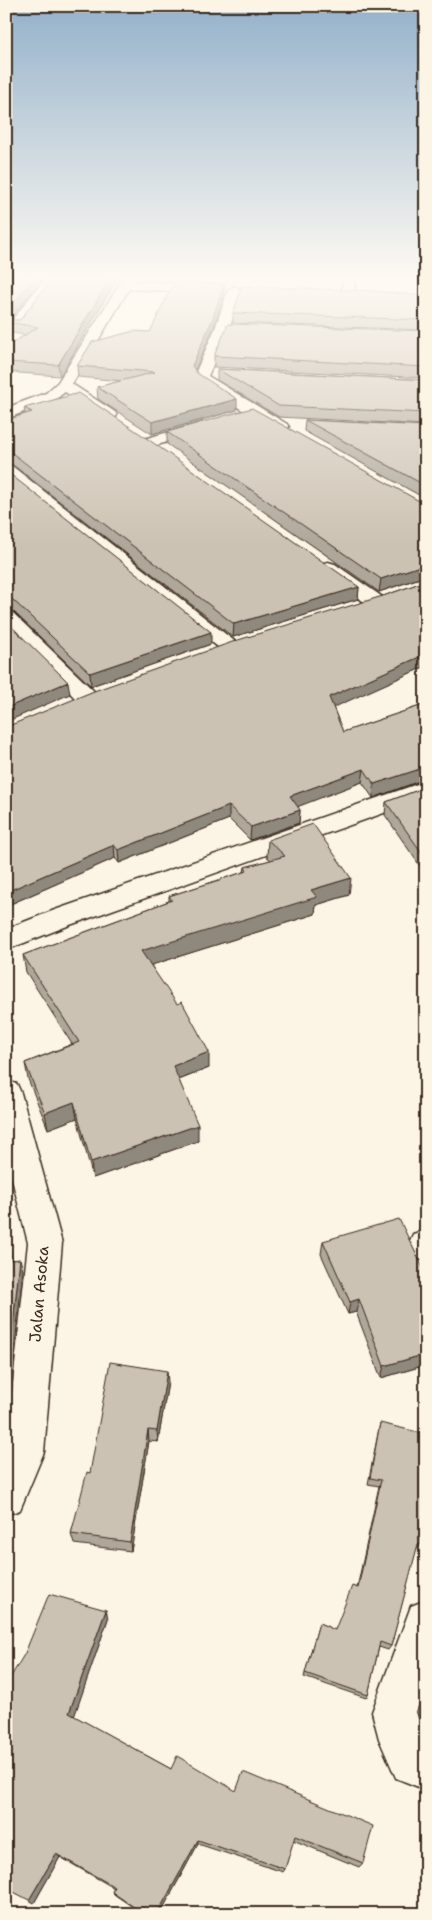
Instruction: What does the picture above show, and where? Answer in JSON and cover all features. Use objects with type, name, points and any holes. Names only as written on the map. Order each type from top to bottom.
[{"type":"street","points":[[6,414],[51,396],[64,385],[76,366]]},
{"type":"street","points":[[206,366],[201,376],[203,380],[274,423],[292,428]]},
{"type":"street","points":[[202,372],[221,374]]},
{"type":"street","points":[[64,385],[166,454]]},
{"type":"street","points":[[236,418],[254,412]]},
{"type":"street","points":[[150,442],[216,423]]},
{"type":"street","points":[[6,470],[231,647]]},
{"type":"street","points":[[312,557],[385,599],[350,611]]},
{"type":"street","points":[[6,617],[87,698]]},
{"type":"street","points":[[6,940],[61,918],[426,789]]},
{"type":"street","name":"Jalan Asoka","points":[[6,1093],[45,1242],[25,1452],[6,1496]]},
{"type":"street","points":[[426,1621],[394,1712],[400,1739],[412,1762],[426,1768]]},
{"type":"building","points":[[77,366],[192,366],[197,373],[237,399],[152,422],[97,387],[155,372]]},
{"type":"building","points":[[399,366],[426,366],[426,367]]},
{"type":"building","points":[[217,369],[426,380],[426,413],[279,406]]},
{"type":"building","points":[[79,393],[359,587],[234,624],[12,453],[6,452],[6,420],[32,412],[24,408]]},
{"type":"building","points":[[252,408],[421,502],[426,502],[426,564],[381,579],[167,432]]},
{"type":"building","points":[[305,420],[426,426],[426,486]]},
{"type":"building","points":[[6,471],[211,632],[90,673],[12,599],[6,598]]},
{"type":"building","points":[[426,581],[426,654],[329,697],[343,732],[426,704],[426,767],[374,784],[364,769],[290,796],[300,810],[251,827],[229,806],[118,850],[114,845],[6,892],[6,727],[94,691],[238,640]]},
{"type":"building","points":[[6,621],[68,682],[6,708]]},
{"type":"building","points":[[426,787],[426,857],[386,802]]},
{"type":"building","points":[[313,824],[351,878],[311,890],[317,897],[141,951],[177,1004],[182,1002],[209,1052],[173,1066],[198,1125],[91,1162],[74,1102],[45,1113],[25,1063],[79,1042],[23,955],[172,900],[169,896],[247,871],[245,867],[285,856],[268,840]]},
{"type":"building","points":[[399,1219],[426,1274],[426,1277],[421,1278],[426,1290],[426,1354],[384,1366],[359,1299],[350,1302],[323,1241]]},
{"type":"building","points":[[6,1230],[11,1260],[20,1259],[6,1386]]},
{"type":"building","points":[[110,1362],[167,1371],[157,1431],[148,1430],[130,1542],[71,1534],[87,1472],[90,1473]]},
{"type":"building","points":[[380,1423],[426,1434],[426,1491],[420,1545],[418,1544],[391,1646],[380,1642],[368,1695],[305,1673],[319,1623],[335,1630],[352,1586],[358,1588],[381,1480],[370,1478]]},
{"type":"building","points":[[49,1594],[106,1610],[69,1713],[171,1769],[177,1756],[236,1791],[243,1772],[373,1826],[363,1863],[295,1836],[285,1869],[198,1840],[157,1914],[144,1914],[112,1892],[115,1887],[56,1854],[29,1900],[6,1888],[6,1685],[25,1653]]}]
